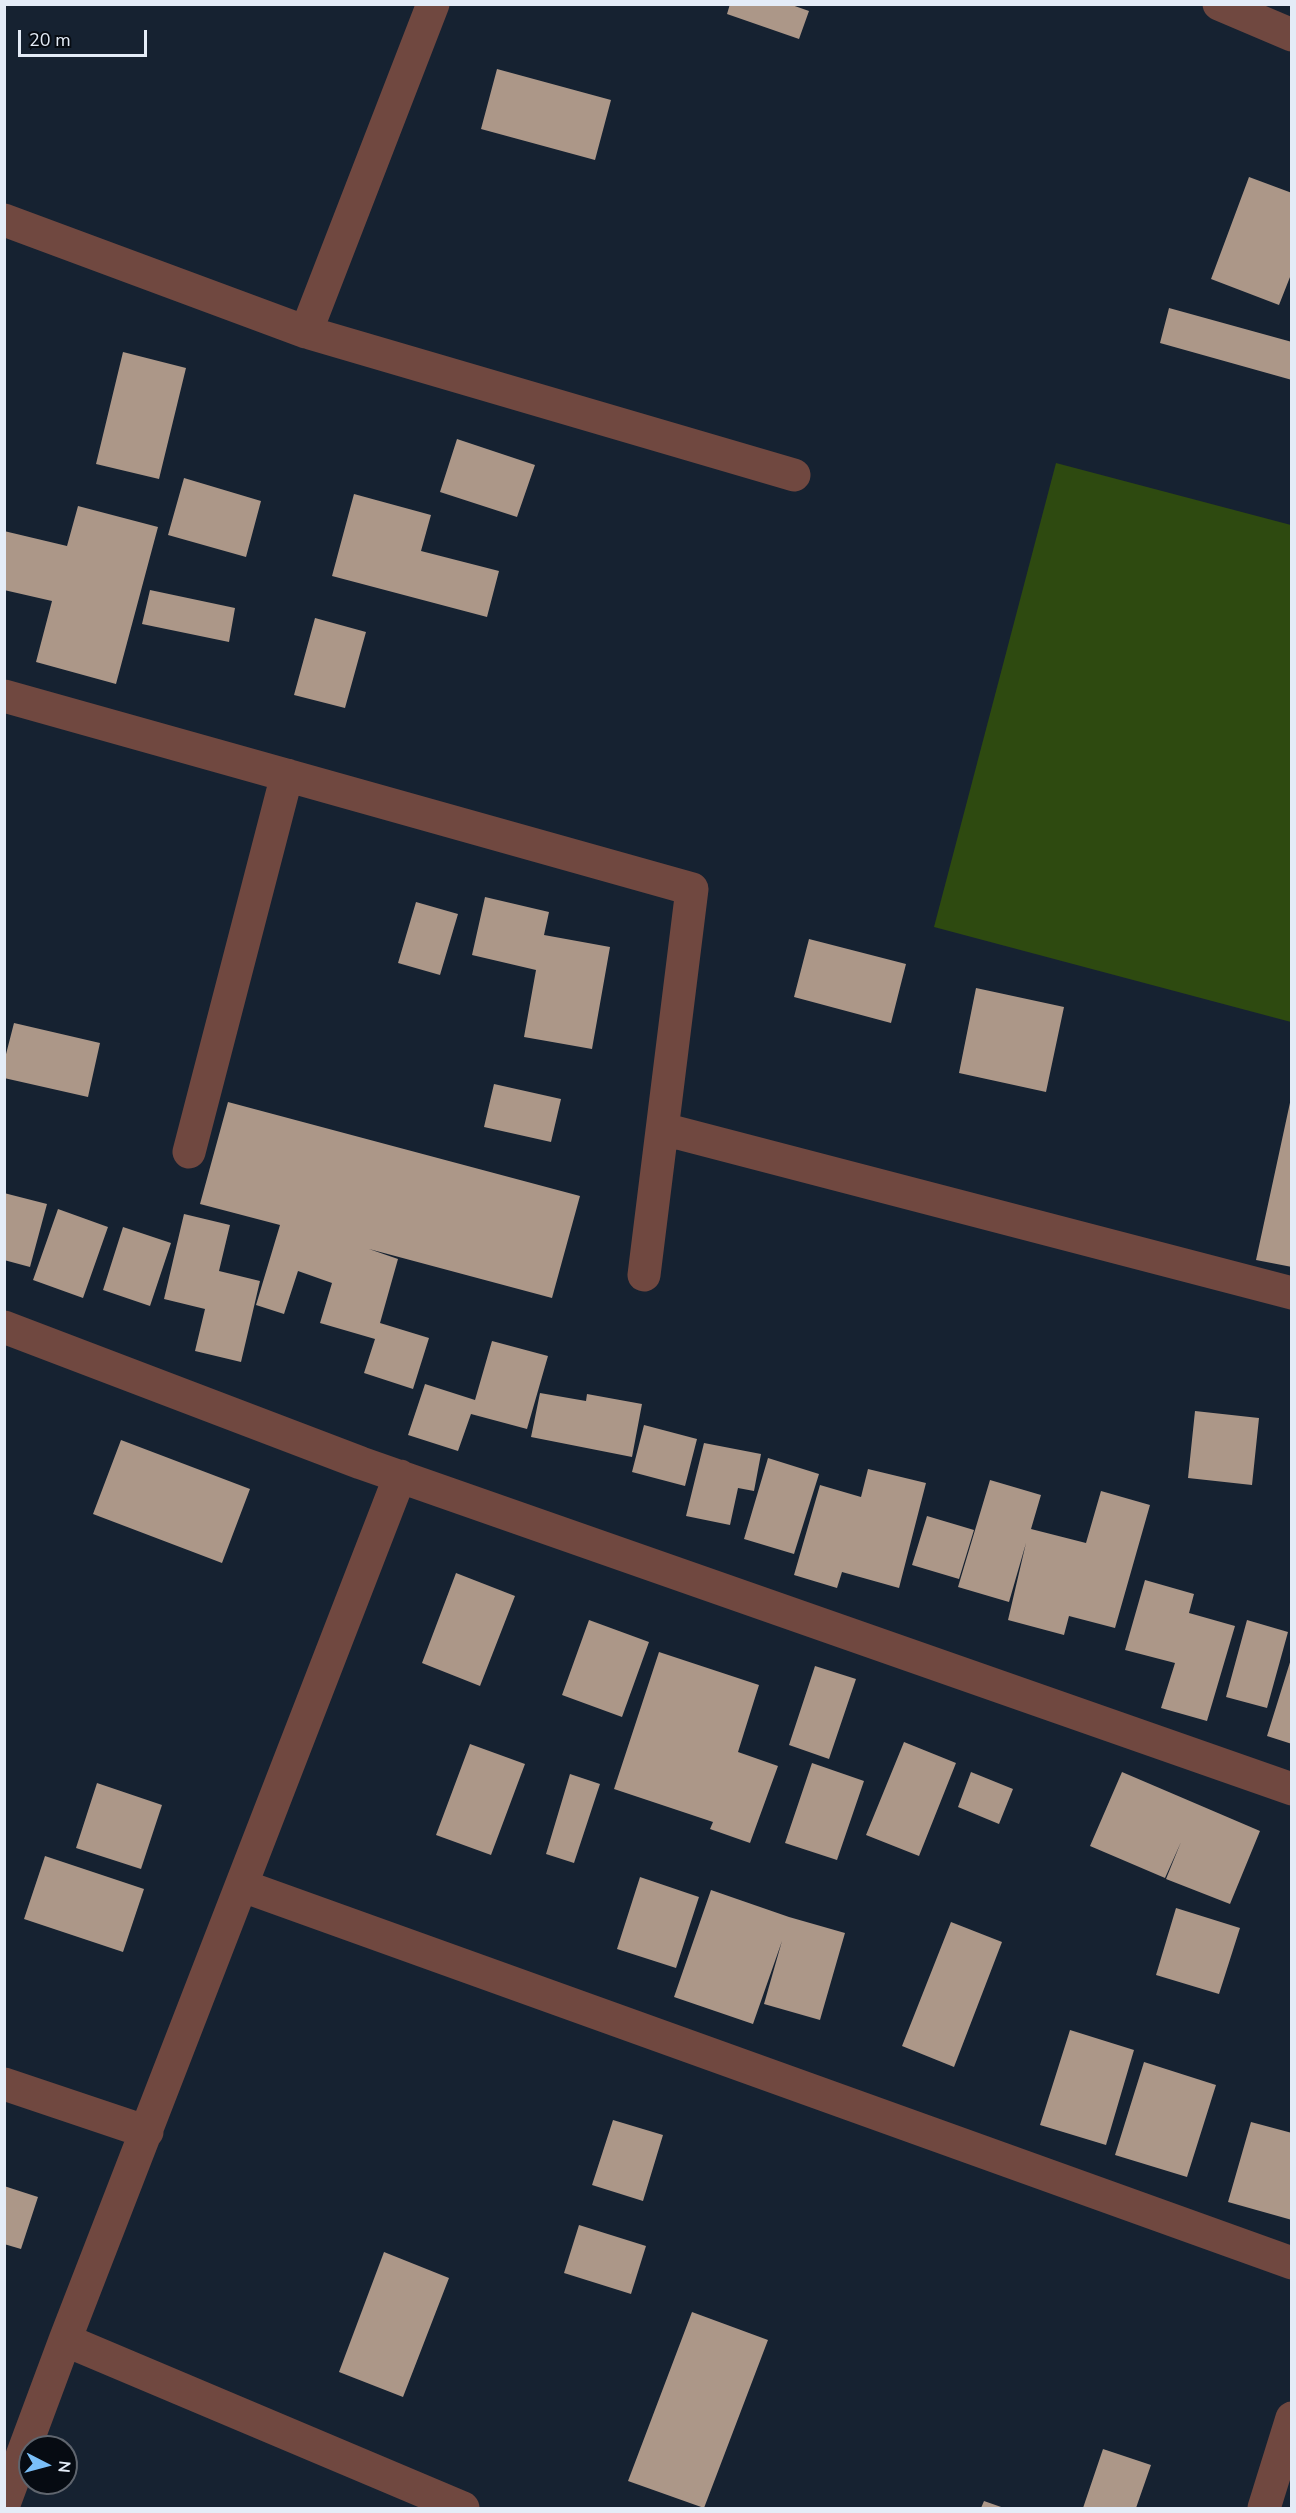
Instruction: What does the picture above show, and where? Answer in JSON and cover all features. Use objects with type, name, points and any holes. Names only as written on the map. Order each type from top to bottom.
[{"type":"street","points":[[306,332],[433,4]]},
{"type":"street","points":[[1219,4],[1292,35]]},
{"type":"street","points":[[4,219],[306,332],[794,475]]},
{"type":"street","points":[[4,696],[692,889],[645,1275]]},
{"type":"street","points":[[189,1152],[287,775]]},
{"type":"street","points":[[663,1129],[1292,1293]]},
{"type":"street","points":[[4,1327],[400,1476],[1292,1789]]},
{"type":"street","points":[[4,2504],[65,2340],[243,1886],[400,1476]]},
{"type":"street","points":[[243,1886],[1292,2263]]},
{"type":"street","points":[[4,2084],[147,2132]]},
{"type":"street","points":[[65,2340],[463,2508]]},
{"type":"street","points":[[1263,2508],[1292,2418]]},
{"type":"green space","points":[[1056,463],[1291,525],[1291,1022],[934,927]]},
{"type":"building","points":[[730,4],[789,4],[809,11],[799,39],[727,14]]},
{"type":"building","points":[[497,69],[611,100],[595,160],[481,129]]},
{"type":"building","points":[[1249,177],[1292,193],[1292,272],[1279,305],[1211,279]]},
{"type":"building","points":[[1169,308],[1292,342],[1292,380],[1160,343]]},
{"type":"building","points":[[123,352],[186,368],[159,479],[96,464]]},
{"type":"building","points":[[457,439],[535,465],[517,517],[440,492]]},
{"type":"building","points":[[184,478],[261,501],[246,557],[168,535]]},
{"type":"building","points":[[354,494],[431,515],[421,551],[499,571],[487,617],[332,576]]},
{"type":"building","points":[[78,506],[158,527],[116,684],[36,662],[52,601],[4,590],[4,531],[67,546]]},
{"type":"building","points":[[150,590],[235,608],[229,642],[142,624]]},
{"type":"building","points":[[315,618],[366,632],[345,708],[294,695]]},
{"type":"building","points":[[485,897],[549,912],[544,935],[610,947],[592,1049],[524,1037],[536,970],[472,955]]},
{"type":"building","points":[[416,902],[458,914],[440,975],[398,963]]},
{"type":"building","points":[[809,939],[906,964],[891,1023],[794,997]]},
{"type":"building","points":[[976,988],[1064,1007],[1046,1092],[959,1073]]},
{"type":"building","points":[[14,1023],[100,1043],[88,1097],[4,1078],[4,1062]]},
{"type":"building","points":[[494,1084],[561,1099],[551,1142],[484,1127]]},
{"type":"building","points":[[1292,1098],[1292,1267],[1256,1260]]},
{"type":"building","points":[[228,1102],[580,1196],[552,1298],[369,1249],[398,1259],[380,1323],[429,1338],[413,1389],[364,1373],[375,1339],[320,1323],[332,1283],[298,1271],[284,1314],[256,1305],[280,1225],[200,1204]]},
{"type":"building","points":[[4,1193],[47,1204],[30,1267],[4,1260]]},
{"type":"building","points":[[58,1209],[108,1227],[83,1298],[33,1280]]},
{"type":"building","points":[[184,1214],[230,1225],[219,1271],[260,1281],[241,1362],[195,1351],[205,1309],[164,1299]]},
{"type":"building","points":[[123,1227],[171,1243],[150,1306],[103,1290]]},
{"type":"building","points":[[492,1341],[548,1356],[527,1429],[471,1414],[458,1451],[408,1435],[425,1384],[475,1400]]},
{"type":"building","points":[[540,1393],[586,1401],[587,1394],[642,1404],[632,1457],[531,1437]]},
{"type":"building","points":[[1195,1411],[1259,1418],[1252,1485],[1188,1478]]},
{"type":"building","points":[[644,1425],[697,1439],[685,1486],[632,1472]]},
{"type":"building","points":[[121,1440],[250,1489],[222,1563],[93,1514]]},
{"type":"building","points":[[704,1443],[761,1454],[754,1491],[738,1488],[730,1525],[686,1516]]},
{"type":"building","points":[[768,1458],[819,1474],[794,1554],[744,1539]]},
{"type":"building","points":[[868,1469],[926,1483],[899,1588],[842,1572],[837,1588],[794,1575],[820,1485],[861,1497]]},
{"type":"building","points":[[990,1480],[1041,1495],[1031,1529],[1086,1543],[1101,1491],[1150,1505],[1115,1628],[1069,1616],[1064,1635],[1008,1620],[1026,1543],[1009,1602],[958,1587]]},
{"type":"building","points":[[927,1516],[974,1530],[959,1579],[912,1565]]},
{"type":"building","points":[[456,1573],[515,1596],[480,1686],[422,1663]]},
{"type":"building","points":[[1145,1580],[1194,1594],[1189,1613],[1235,1626],[1207,1721],[1161,1708],[1175,1663],[1125,1650]]},
{"type":"building","points":[[589,1620],[649,1642],[622,1717],[562,1695]]},
{"type":"building","points":[[1247,1620],[1288,1632],[1267,1708],[1226,1697]]},
{"type":"building","points":[[659,1652],[759,1685],[738,1752],[778,1766],[750,1843],[710,1829],[713,1822],[614,1789]]},
{"type":"building","points":[[1292,1659],[1292,1744],[1267,1736]]},
{"type":"building","points":[[815,1666],[856,1679],[829,1759],[789,1745]]},
{"type":"building","points":[[904,1742],[956,1763],[919,1856],[866,1835]]},
{"type":"building","points":[[470,1744],[525,1764],[491,1855],[436,1835]]},
{"type":"building","points":[[812,1763],[864,1781],[837,1860],[785,1843]]},
{"type":"building","points":[[971,1772],[1013,1789],[999,1824],[958,1807]]},
{"type":"building","points":[[1122,1772],[1260,1831],[1230,1904],[1166,1879],[1181,1842],[1165,1878],[1090,1846]]},
{"type":"building","points":[[570,1774],[600,1784],[574,1863],[546,1854]]},
{"type":"building","points":[[97,1783],[162,1805],[141,1869],[76,1848]]},
{"type":"building","points":[[45,1856],[144,1889],[123,1952],[24,1919]]},
{"type":"building","points":[[640,1877],[699,1897],[676,1968],[617,1949]]},
{"type":"building","points":[[711,1890],[789,1917],[845,1933],[820,2020],[764,2004],[782,1941],[753,2024],[674,1997]]},
{"type":"building","points":[[1176,1908],[1240,1928],[1219,1994],[1156,1975]]},
{"type":"building","points":[[951,1922],[1002,1942],[954,2067],[902,2046]]},
{"type":"building","points":[[1070,2030],[1134,2050],[1106,2145],[1040,2125]]},
{"type":"building","points":[[1144,2062],[1216,2085],[1187,2177],[1115,2155]]},
{"type":"building","points":[[613,2120],[663,2135],[643,2201],[592,2185]]},
{"type":"building","points":[[1251,2122],[1292,2133],[1292,2220],[1228,2202]]},
{"type":"building","points":[[4,2186],[38,2197],[21,2249],[4,2244]]},
{"type":"building","points":[[579,2225],[646,2246],[631,2294],[564,2273]]},
{"type":"building","points":[[384,2252],[449,2278],[403,2397],[339,2372]]},
{"type":"building","points":[[692,2312],[768,2340],[704,2508],[628,2481]]},
{"type":"building","points":[[1103,2449],[1151,2465],[1136,2508],[1083,2508]]},
{"type":"building","points":[[984,2501],[1004,2508],[981,2508]]}]
